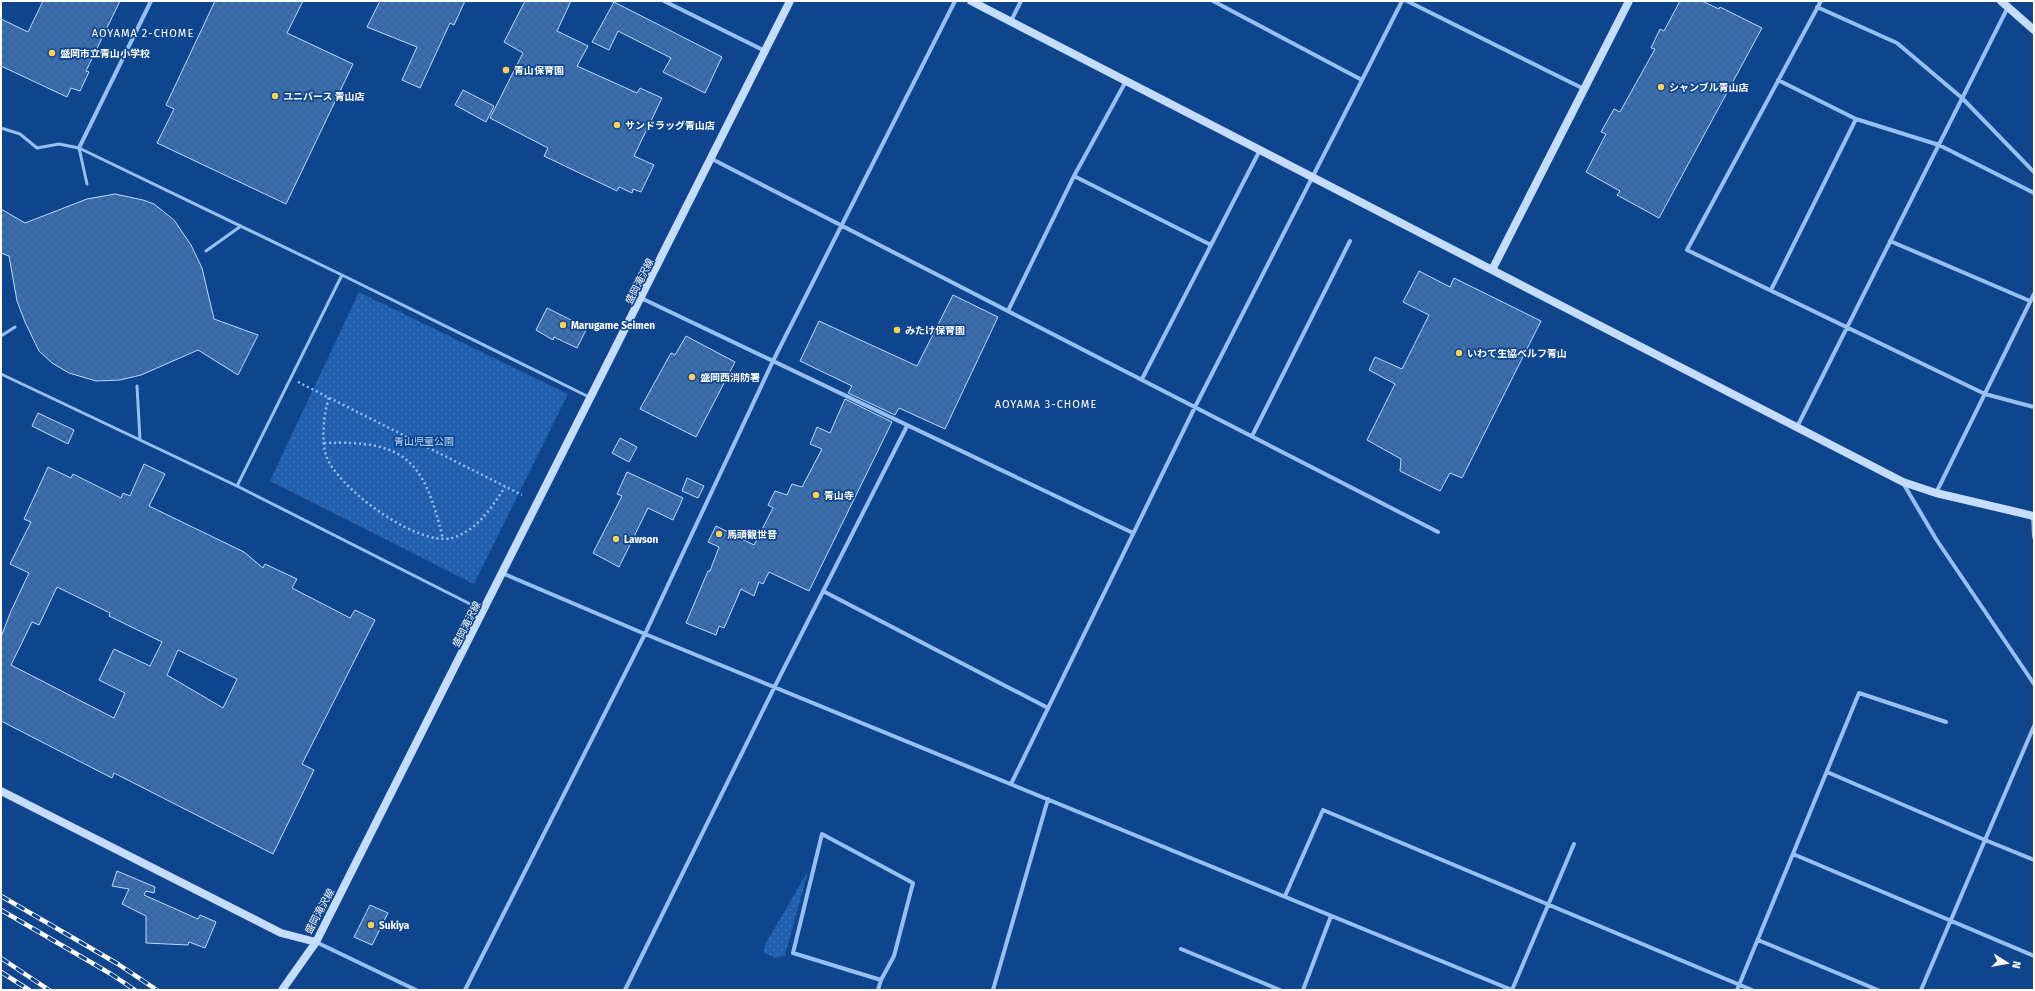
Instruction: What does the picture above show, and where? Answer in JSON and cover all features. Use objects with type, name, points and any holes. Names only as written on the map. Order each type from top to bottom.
[{"type":"street","points":[[79,148],[151,1]]},
{"type":"street","points":[[664,1],[765,51]]},
{"type":"street","name":"盛岡滝沢線","points":[[1,792],[281,933],[316,942],[712,159],[790,1]]},
{"type":"street","points":[[465,990],[645,634],[773,362],[954,1]]},
{"type":"street","points":[[971,1],[1903,482],[1936,493],[2033,516],[2034,537]]},
{"type":"street","points":[[1011,22],[1021,1]]},
{"type":"street","points":[[1213,1],[1362,80]]},
{"type":"street","points":[[1011,784],[1195,407],[1402,1]]},
{"type":"street","points":[[1407,1],[1584,89]]},
{"type":"street","points":[[1492,270],[1629,1]]},
{"type":"street","points":[[1820,1],[1687,250],[1985,394],[2034,407]]},
{"type":"street","points":[[2001,1],[2034,30]]},
{"type":"street","points":[[1817,7],[1896,43],[1962,98],[2034,172]]},
{"type":"street","points":[[1797,428],[2008,7]]},
{"type":"street","points":[[1778,80],[1856,119],[1939,145],[2034,193]]},
{"type":"street","points":[[1008,311],[1074,176],[1126,81]]},
{"type":"street","points":[[1771,290],[1856,119]]},
{"type":"street","points":[[1142,379],[1260,150]]},
{"type":"street","points":[[712,159],[1438,532]]},
{"type":"street","points":[[1074,176],[1211,244]]},
{"type":"street","points":[[1252,436],[1350,241]]},
{"type":"street","points":[[1890,242],[2030,301]]},
{"type":"street","points":[[1936,493],[2034,294]]},
{"type":"street","points":[[641,298],[1133,534]]},
{"type":"street","points":[[625,990],[775,686],[907,426]]},
{"type":"street","points":[[1903,482],[1936,539],[2034,684]]},
{"type":"street","points":[[502,573],[645,634],[775,686],[1512,990],[1574,844]]},
{"type":"street","points":[[823,591],[1048,708]]},
{"type":"street","points":[[1737,990],[1859,693],[1946,722]]},
{"type":"street","points":[[1921,990],[2034,726]]},
{"type":"street","points":[[1827,772],[2034,860]]},
{"type":"street","points":[[993,990],[1048,799]]},
{"type":"street","points":[[1285,896],[1323,810],[1752,990]]},
{"type":"street","points":[[878,990],[881,980],[894,956],[913,883],[822,834],[792,953],[881,980]]},
{"type":"street","points":[[1793,854],[2034,956]]},
{"type":"street","points":[[1303,990],[1331,916]]},
{"type":"street","points":[[1758,940],[1878,990]]},
{"type":"street","points":[[282,990],[316,942],[416,990]]},
{"type":"street","points":[[1182,949],[1280,990]]},
{"type":"lane","points":[[1,128],[20,134],[37,148],[59,144],[79,148],[342,275],[591,398]]},
{"type":"lane","points":[[79,148],[87,184]]},
{"type":"lane","points":[[206,251],[241,226]]},
{"type":"lane","points":[[237,486],[342,275]]},
{"type":"lane","points":[[1,336],[15,327]]},
{"type":"lane","points":[[1,374],[237,486],[484,610]]},
{"type":"lane","points":[[137,386],[140,440]]},
{"type":"path","points":[[291,378],[522,495]]},
{"type":"path","points":[[329,398],[325,410],[324,443],[326,455],[331,466],[340,479],[351,490],[410,531],[426,537],[443,539],[451,538],[468,531],[481,521],[505,487]]},
{"type":"path","points":[[324,443],[348,442],[374,445],[386,448],[409,460],[426,484],[437,514],[443,539]]},
{"type":"green space","name":"青山児童公園","points":[[359,292],[568,394],[474,584],[270,481]]},
{"type":"green space","points":[[808,871],[785,956],[775,958],[763,952],[766,943]]},
{"type":"building","name":"盛岡市立青山小学校","points":[[43,1],[120,1],[86,71],[89,72],[80,91],[71,88],[67,97],[1,66],[1,19],[28,32]]},
{"type":"building","points":[[215,1],[303,1],[287,33],[353,64],[286,204],[157,143],[174,109],[166,105]]},
{"type":"building","points":[[380,1],[465,1],[454,25],[450,23],[420,88],[402,80],[417,47],[367,27]]},
{"type":"building","points":[[525,1],[571,1],[557,31],[588,46],[577,66],[637,93],[640,88],[662,98],[634,156],[654,165],[641,192],[633,189],[632,193],[619,187],[617,191],[544,156],[548,148],[490,118],[523,53],[504,42]]},
{"type":"building","points":[[1680,1],[1702,1],[1719,9],[1720,7],[1762,28],[1659,218],[1617,195],[1620,191],[1586,172],[1606,134],[1601,132],[1614,109],[1620,112],[1655,49],[1651,48],[1660,29],[1664,31]]},
{"type":"building","points":[[614,2],[722,57],[705,93],[663,72],[671,58],[618,31],[609,50],[592,42]]},
{"type":"building","points":[[463,90],[494,106],[486,122],[455,105]]},
{"type":"building","points":[[115,194],[154,204],[174,220],[191,245],[202,268],[214,319],[258,335],[238,375],[198,350],[141,375],[120,380],[96,381],[69,373],[52,363],[39,351],[17,301],[9,256],[1,253],[1,209],[25,223],[87,199]]},
{"type":"building","points":[[1419,271],[1450,287],[1454,278],[1541,321],[1462,478],[1450,473],[1440,491],[1400,471],[1401,459],[1367,440],[1395,384],[1369,370],[1375,357],[1402,369],[1429,315],[1403,302]]},
{"type":"building","points":[[953,295],[998,317],[945,429],[899,408],[895,415],[848,393],[852,386],[800,361],[819,321],[917,366]]},
{"type":"building","points":[[547,308],[587,328],[577,348],[554,337],[553,340],[536,330]]},
{"type":"building","points":[[686,336],[735,362],[696,437],[640,409],[671,353],[675,355]]},
{"type":"building","points":[[845,399],[892,422],[809,591],[769,572],[763,584],[759,582],[754,596],[741,589],[724,628],[719,626],[716,635],[686,623],[708,571],[710,571],[719,547],[708,542],[716,526],[754,545],[773,508],[768,505],[775,491],[787,495],[792,484],[802,487],[822,449],[810,444],[817,427],[830,433]]},
{"type":"building","points":[[38,413],[74,430],[68,444],[32,426]]},
{"type":"building","points":[[620,438],[637,447],[629,462],[612,453]]},
{"type":"building","points":[[144,464],[165,474],[149,506],[244,552],[263,568],[265,564],[297,579],[292,588],[350,618],[355,610],[375,620],[302,764],[314,770],[273,854],[114,773],[112,778],[1,721],[1,637],[11,611],[29,573],[10,564],[31,522],[24,519],[48,467],[71,478],[73,474],[121,498],[123,493],[130,496]],"holes":[[[57,587],[110,613],[109,616],[162,642],[150,666],[114,649],[99,680],[125,693],[114,718],[11,665],[32,622],[39,625]],[[178,650],[237,679],[223,708],[167,675]]]},
{"type":"building","points":[[627,472],[683,498],[673,520],[648,508],[619,567],[593,553],[622,496],[617,494]]},
{"type":"building","points":[[687,478],[704,486],[698,498],[682,491]]},
{"type":"building","points":[[117,871],[155,887],[154,893],[146,891],[144,895],[198,919],[200,915],[216,922],[205,948],[189,942],[188,945],[146,943],[146,916],[122,904],[129,889],[112,886]]},
{"type":"building","name":"Sukiya","points":[[370,905],[388,913],[372,945],[354,937]]},
{"type":"railway","points":[[1,896],[118,964],[157,990]]},
{"type":"railway","points":[[1,910],[111,974],[135,990]]},
{"type":"railway","points":[[1,958],[49,990]]},
{"type":"railway","points":[[1,972],[29,990]]},
{"type":"place","name":"盛岡市立青山小学校","points":[[52,53]]},
{"type":"place","name":"青山保育園","points":[[506,70]]},
{"type":"place","name":"シャンブル青山店","points":[[1661,87]]},
{"type":"place","name":"ユニバース 青山店","points":[[275,96]]},
{"type":"place","name":"サンドラッグ青山店","points":[[617,125]]},
{"type":"place","name":"Marugame Seimen","points":[[563,325]]},
{"type":"place","name":"みたけ保育園","points":[[897,330]]},
{"type":"place","name":"いわて生協ベルフ青山","points":[[1459,353]]},
{"type":"place","name":"盛岡西消防署","points":[[692,377]]},
{"type":"place","name":"青山寺","points":[[816,495]]},
{"type":"place","name":"馬頭観世音","points":[[719,534]]},
{"type":"place","name":"Lawson","points":[[616,539]]},
{"type":"place","name":"Sukiya","points":[[371,925]]},
{"type":"district","name":"AOYAMA 2-CHOME","points":[[143,33]]},
{"type":"district","name":"AOYAMA 3-CHOME","points":[[1046,404]]}]
